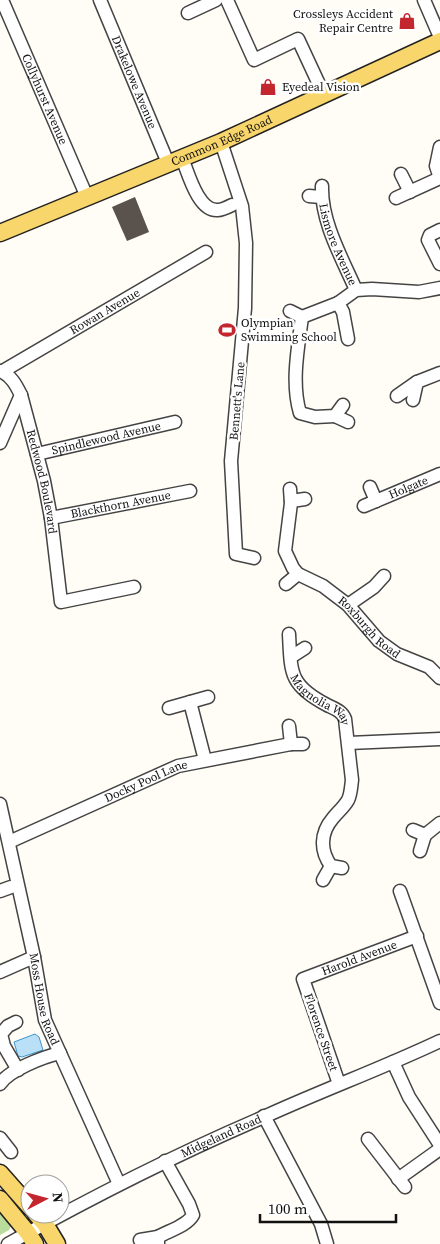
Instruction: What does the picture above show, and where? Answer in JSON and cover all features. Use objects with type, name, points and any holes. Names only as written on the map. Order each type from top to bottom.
[{"type":"main road","name":"Common Edge Road","points":[[0,232],[221,142],[440,41]]},
{"type":"main road","points":[[0,1173],[20,1196]]},
{"type":"main road","points":[[0,1199],[31,1239]]},
{"type":"main road","points":[[43,1224],[57,1244]]},
{"type":"street","name":"Collyhurst Avenue","points":[[2,0],[87,197]]},
{"type":"street","name":"Drakelowe Avenue","points":[[100,0],[175,161],[202,203],[210,209],[218,211],[232,205]]},
{"type":"street","points":[[188,13],[216,0]]},
{"type":"street","points":[[227,0],[254,60],[298,39],[324,95]]},
{"type":"street","points":[[424,0],[440,37]]},
{"type":"street","name":"Bennett's Lane","points":[[221,142],[242,206],[246,243],[245,308],[231,461],[236,554],[254,558]]},
{"type":"street","points":[[396,198],[440,178],[436,166],[440,147]]},
{"type":"street","points":[[401,174],[410,192]]},
{"type":"street","name":"Lismore Avenue","points":[[317,193],[338,250],[356,290]]},
{"type":"street","points":[[440,230],[430,235],[428,240],[440,264]]},
{"type":"street","name":"Rowan Avenue","points":[[1,371],[206,252]]},
{"type":"street","points":[[302,318],[338,303],[356,290],[420,292],[440,288]]},
{"type":"street","points":[[338,303],[343,312],[348,339]]},
{"type":"street","points":[[290,311],[302,318]]},
{"type":"street","points":[[302,318],[296,373],[300,413],[315,417],[335,416],[348,422]]},
{"type":"street","name":"Redwood Boulevard","points":[[1,371],[15,382],[21,395],[37,454],[51,518],[61,602],[134,587]]},
{"type":"street","points":[[397,396],[417,382],[440,373]]},
{"type":"street","points":[[413,400],[417,382]]},
{"type":"street","points":[[0,443],[21,395]]},
{"type":"street","points":[[335,416],[343,405]]},
{"type":"street","name":"Spindlewood Avenue","points":[[37,454],[175,422]]},
{"type":"street","name":"Holgate","points":[[370,487],[370,503],[440,474]]},
{"type":"street","name":"Blackthorn Avenue","points":[[51,518],[190,491]]},
{"type":"street","points":[[286,584],[298,574],[292,568],[285,551],[291,495],[305,499]]},
{"type":"street","name":"Roxburgh Road","points":[[298,574],[323,586],[348,606],[380,641],[397,654],[429,668],[440,678]]},
{"type":"street","points":[[348,606],[379,589],[384,576]]},
{"type":"street","name":"Magnolia Way","points":[[289,634],[295,680],[319,701],[344,715],[349,743],[352,780],[349,798],[326,828],[324,834],[323,850],[326,857],[337,867],[323,880]]},
{"type":"street","name":"Magnolia Way","points":[[291,657],[306,648]]},
{"type":"street","points":[[169,708],[208,697]]},
{"type":"street","points":[[190,702],[205,760]]},
{"type":"street","name":"Docky Pool Lane","points":[[8,842],[178,766],[297,744],[289,726]]},
{"type":"street","points":[[349,743],[440,739]]},
{"type":"street","name":"Moss House Road","points":[[0,804],[34,957],[45,1020],[119,1184]]},
{"type":"street","points":[[420,851],[419,833],[440,823]]},
{"type":"street","points":[[400,892],[440,1003]]},
{"type":"street","name":"Harold Avenue","points":[[303,979],[416,936]]},
{"type":"street","points":[[0,972],[34,957]]},
{"type":"street","name":"Florence Street","points":[[303,979],[340,1084]]},
{"type":"street","points":[[16,1022],[8,1026],[1,1034],[4,1046],[18,1070]]},
{"type":"street","name":"Midgeland Road","points":[[70,1206],[264,1116],[440,1041]]},
{"type":"street","points":[[0,1084],[18,1070],[37,1059],[60,1053]]},
{"type":"street","points":[[393,1062],[408,1097],[440,1145]]},
{"type":"street","points":[[264,1116],[321,1224],[327,1244]]},
{"type":"street","points":[[0,1138],[11,1152]]},
{"type":"street","points":[[368,1139],[402,1183],[440,1149]]},
{"type":"street","points":[[140,1240],[158,1241],[191,1219],[193,1215],[189,1204],[165,1161]]},
{"type":"street","name":"Midgeland Road","points":[[8,1244],[31,1239],[38,1224]]},
{"type":"green space","points":[[0,1213],[11,1226],[9,1230],[0,1235]]},
{"type":"water","points":[[35,1034],[39,1037],[43,1050],[22,1057],[18,1056],[14,1042]]},
{"type":"building","points":[[135,197],[149,232],[127,241],[112,207]]},
{"type":"place","name":"Crossleys Accident Repair Centre","points":[[407,21]]},
{"type":"place","name":"Eyedeal Vision","points":[[268,87]]},
{"type":"place","name":"Olympian Swimming School","points":[[227,330]]}]
